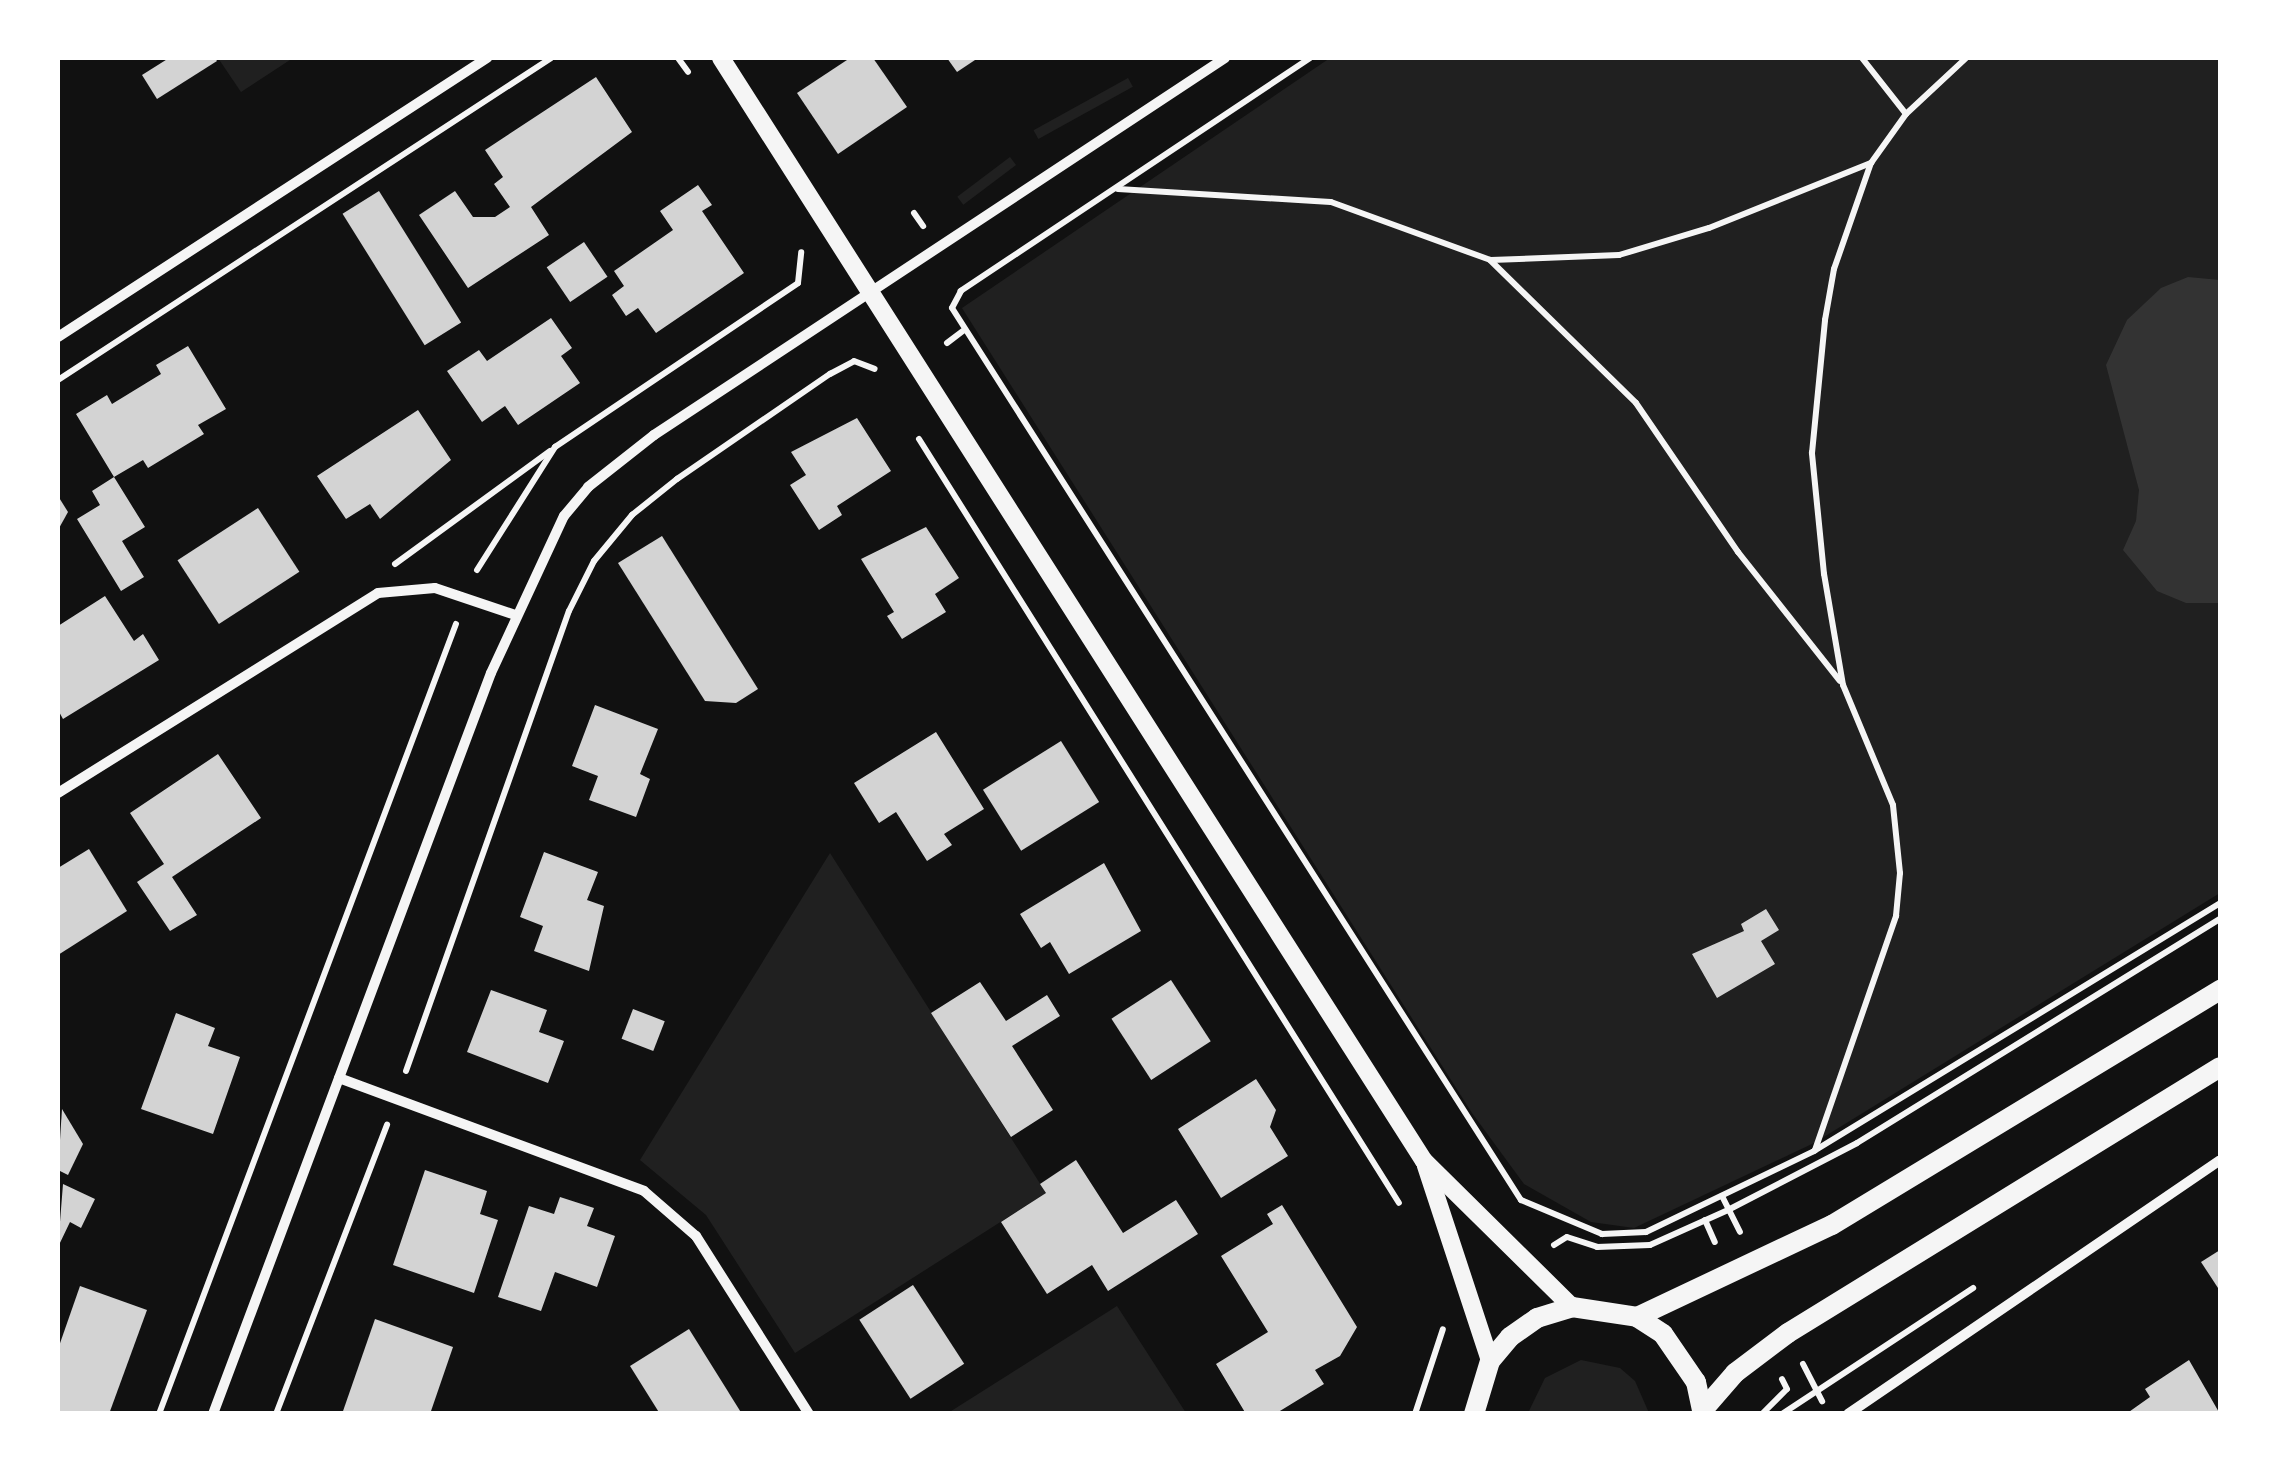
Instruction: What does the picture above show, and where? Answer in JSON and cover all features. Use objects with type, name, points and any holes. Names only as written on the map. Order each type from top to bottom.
[{"type":"main road","points":[[1474,1414],[1490,1361],[1537,1318],[1572,1308],[1638,1317],[1832,1225],[2220,990]]},
{"type":"main road","points":[[1638,1317],[1682,1356],[1703,1412],[1777,1340],[2220,1066]]},
{"type":"street","points":[[58,336],[487,58]]},
{"type":"street","points":[[722,58],[1424,1161],[1572,1308]]},
{"type":"street","points":[[213,1414],[514,615],[564,516],[598,478],[1224,58]]},
{"type":"street","points":[[58,793],[378,593],[435,588],[514,615]]},
{"type":"street","points":[[339,1078],[615,1176],[672,1211],[717,1266],[809,1414]]},
{"type":"street","points":[[1848,1414],[2220,1160]]},
{"type":"street","points":[[1424,1161],[1490,1361]]},
{"type":"path","points":[[58,380],[552,58]]},
{"type":"path","points":[[1310,58],[965,289],[952,308],[963,331],[1510,1187],[1543,1212],[1618,1236],[1646,1232],[1814,1151],[2220,903]]},
{"type":"path","points":[[1862,58],[1906,114]]},
{"type":"path","points":[[1814,1151],[1896,916],[1900,873],[1894,806],[1843,685],[1818,523],[1813,436],[1834,269],[1870,162],[1906,114],[1966,58]]},
{"type":"path","points":[[1117,188],[1331,202],[1490,260],[1619,256],[1709,228],[1870,162]]},
{"type":"path","points":[[1490,260],[1636,403],[1738,552],[1843,685]]},
{"type":"path","points":[[960,280],[965,289]]},
{"type":"path","points":[[774,302],[779,310]]},
{"type":"path","points":[[947,342],[963,331]]},
{"type":"path","points":[[276,1414],[397,1099],[563,628],[594,561],[632,515],[824,379],[864,360],[884,384]]},
{"type":"path","points":[[818,371],[824,379]]},
{"type":"path","points":[[916,434],[1410,1220]]},
{"type":"path","points":[[378,593],[400,556],[555,447]]},
{"type":"path","points":[[1546,1250],[1566,1236],[1598,1247],[1650,1246],[1728,1210],[1858,1143],[2220,920]]},
{"type":"path","points":[[1722,1196],[1745,1242]]},
{"type":"path","points":[[1705,1220],[1721,1254]]},
{"type":"path","points":[[1782,1414],[1976,1285]]},
{"type":"path","points":[[1415,1414],[1448,1315]]},
{"type":"path","points":[[1800,1358],[1817,1392]]},
{"type":"path","points":[[1762,1414],[1787,1389],[1780,1376]]},
{"type":"shaded area","points":[[218,58],[293,58],[241,92]]},
{"type":"shaded area","points":[[1330,58],[2220,58],[2220,893],[1814,1143],[1634,1228],[1591,1222],[1524,1184],[1472,1113],[962,308]]},
{"type":"shaded area","points":[[1128,78],[1133,87],[1038,139],[1034,130]]},
{"type":"shaded area","points":[[1010,157],[1016,165],[963,205],[957,197]]},
{"type":"shaded area","points":[[2188,277],[2220,280],[2220,603],[2186,603],[2157,591],[2123,550],[2136,521],[2139,490],[2106,365],[2127,320],[2161,288]]},
{"type":"shaded area","points":[[830,853],[1046,1193],[795,1353],[706,1215],[640,1160]]},
{"type":"shaded area","points":[[1117,1306],[1186,1413],[948,1413]]},
{"type":"shaded area","points":[[1581,1360],[1620,1368],[1635,1381],[1649,1413],[1528,1413],[1545,1378]]},
{"type":"building","points":[[169,58],[217,61],[157,99],[142,75]]},
{"type":"building","points":[[850,58],[873,58],[907,107],[838,154],[797,93]]},
{"type":"building","points":[[947,58],[978,58],[957,72]]},
{"type":"building","points":[[596,77],[632,132],[531,207],[549,235],[468,288],[419,215],[455,191],[473,217],[495,217],[510,207],[494,184],[503,177],[485,150]]},
{"type":"building","points":[[698,185],[712,205],[702,211],[744,273],[656,333],[638,308],[626,316],[612,295],[624,286],[614,271],[673,230],[660,211]]},
{"type":"building","points":[[379,191],[461,322],[425,345],[343,214]]},
{"type":"building","points":[[584,242],[607,277],[570,302],[547,267]]},
{"type":"building","points":[[551,318],[572,348],[561,356],[580,383],[518,425],[505,406],[482,422],[447,371],[479,350],[487,361]]},
{"type":"building","points":[[188,346],[226,409],[198,425],[204,434],[148,468],[143,460],[114,477],[76,414],[107,395],[112,404],[161,374],[156,365]]},
{"type":"building","points":[[418,410],[451,460],[380,519],[370,504],[346,519],[317,476]]},
{"type":"building","points":[[857,418],[891,471],[837,506],[842,515],[819,530],[790,485],[806,475],[791,452]]},
{"type":"building","points":[[114,477],[145,527],[122,541],[144,577],[121,591],[77,519],[100,505],[92,491]]},
{"type":"building","points":[[58,496],[68,512],[58,530]]},
{"type":"building","points":[[258,508],[299,572],[219,624],[177,560]]},
{"type":"building","points":[[926,527],[959,578],[935,594],[946,612],[902,639],[887,616],[894,612],[861,559]]},
{"type":"building","points":[[662,536],[758,689],[736,703],[705,701],[618,563]]},
{"type":"building","points":[[105,596],[134,641],[143,634],[159,660],[63,719],[58,710],[58,626]]},
{"type":"building","points":[[595,705],[658,729],[640,774],[650,779],[636,817],[589,800],[598,776],[572,766]]},
{"type":"building","points":[[936,732],[984,809],[944,834],[952,845],[927,861],[896,812],[879,823],[854,783]]},
{"type":"building","points":[[1061,741],[1099,802],[1021,851],[983,790]]},
{"type":"building","points":[[218,754],[261,818],[172,877],[197,915],[170,931],[137,882],[164,864],[130,813]]},
{"type":"building","points":[[89,849],[127,911],[58,955],[58,868]]},
{"type":"building","points":[[544,852],[598,872],[587,900],[604,906],[589,971],[534,951],[543,926],[520,917]]},
{"type":"building","points":[[1104,863],[1141,931],[1069,974],[1050,942],[1041,948],[1020,914]]},
{"type":"building","points":[[1766,909],[1779,930],[1761,941],[1775,964],[1717,998],[1692,954],[1744,931],[1741,924]]},
{"type":"building","points":[[1171,980],[1211,1041],[1151,1080],[1111,1019]]},
{"type":"building","points":[[980,982],[1006,1021],[1047,995],[1060,1016],[1012,1046],[1053,1110],[1011,1137],[931,1013]]},
{"type":"building","points":[[491,990],[547,1010],[539,1032],[564,1041],[548,1083],[467,1052]]},
{"type":"building","points":[[633,1009],[665,1021],[653,1051],[622,1039]]},
{"type":"building","points":[[176,1013],[215,1028],[208,1046],[240,1057],[213,1134],[141,1109]]},
{"type":"building","points":[[1256,1079],[1276,1110],[1270,1127],[1288,1156],[1221,1198],[1178,1129]]},
{"type":"building","points":[[62,1109],[83,1144],[68,1175],[58,1170]]},
{"type":"building","points":[[1076,1160],[1123,1233],[1176,1200],[1198,1234],[1108,1291],[1092,1265],[1047,1294],[1001,1222],[1046,1193],[1040,1184]]},
{"type":"building","points":[[425,1170],[487,1191],[480,1214],[498,1220],[474,1293],[393,1265]]},
{"type":"building","points":[[63,1184],[95,1199],[81,1228],[70,1222],[58,1247]]},
{"type":"building","points":[[560,1197],[594,1208],[587,1226],[615,1236],[597,1287],[555,1272],[541,1311],[498,1297],[529,1206],[554,1214]]},
{"type":"building","points":[[1282,1205],[1357,1327],[1340,1356],[1315,1370],[1324,1384],[1275,1414],[1246,1414],[1216,1364],[1268,1332],[1221,1256],[1273,1224],[1267,1214]]},
{"type":"building","points":[[2220,1250],[2220,1291],[2201,1262]]},
{"type":"building","points":[[913,1285],[964,1364],[911,1399],[859,1320]]},
{"type":"building","points":[[80,1286],[147,1310],[109,1414],[58,1414],[58,1349]]},
{"type":"building","points":[[375,1319],[453,1347],[430,1414],[342,1414]]},
{"type":"building","points":[[689,1329],[742,1414],[660,1414],[630,1366]]},
{"type":"building","points":[[2189,1360],[2220,1414],[2126,1414],[2150,1397],[2145,1389]]}]
